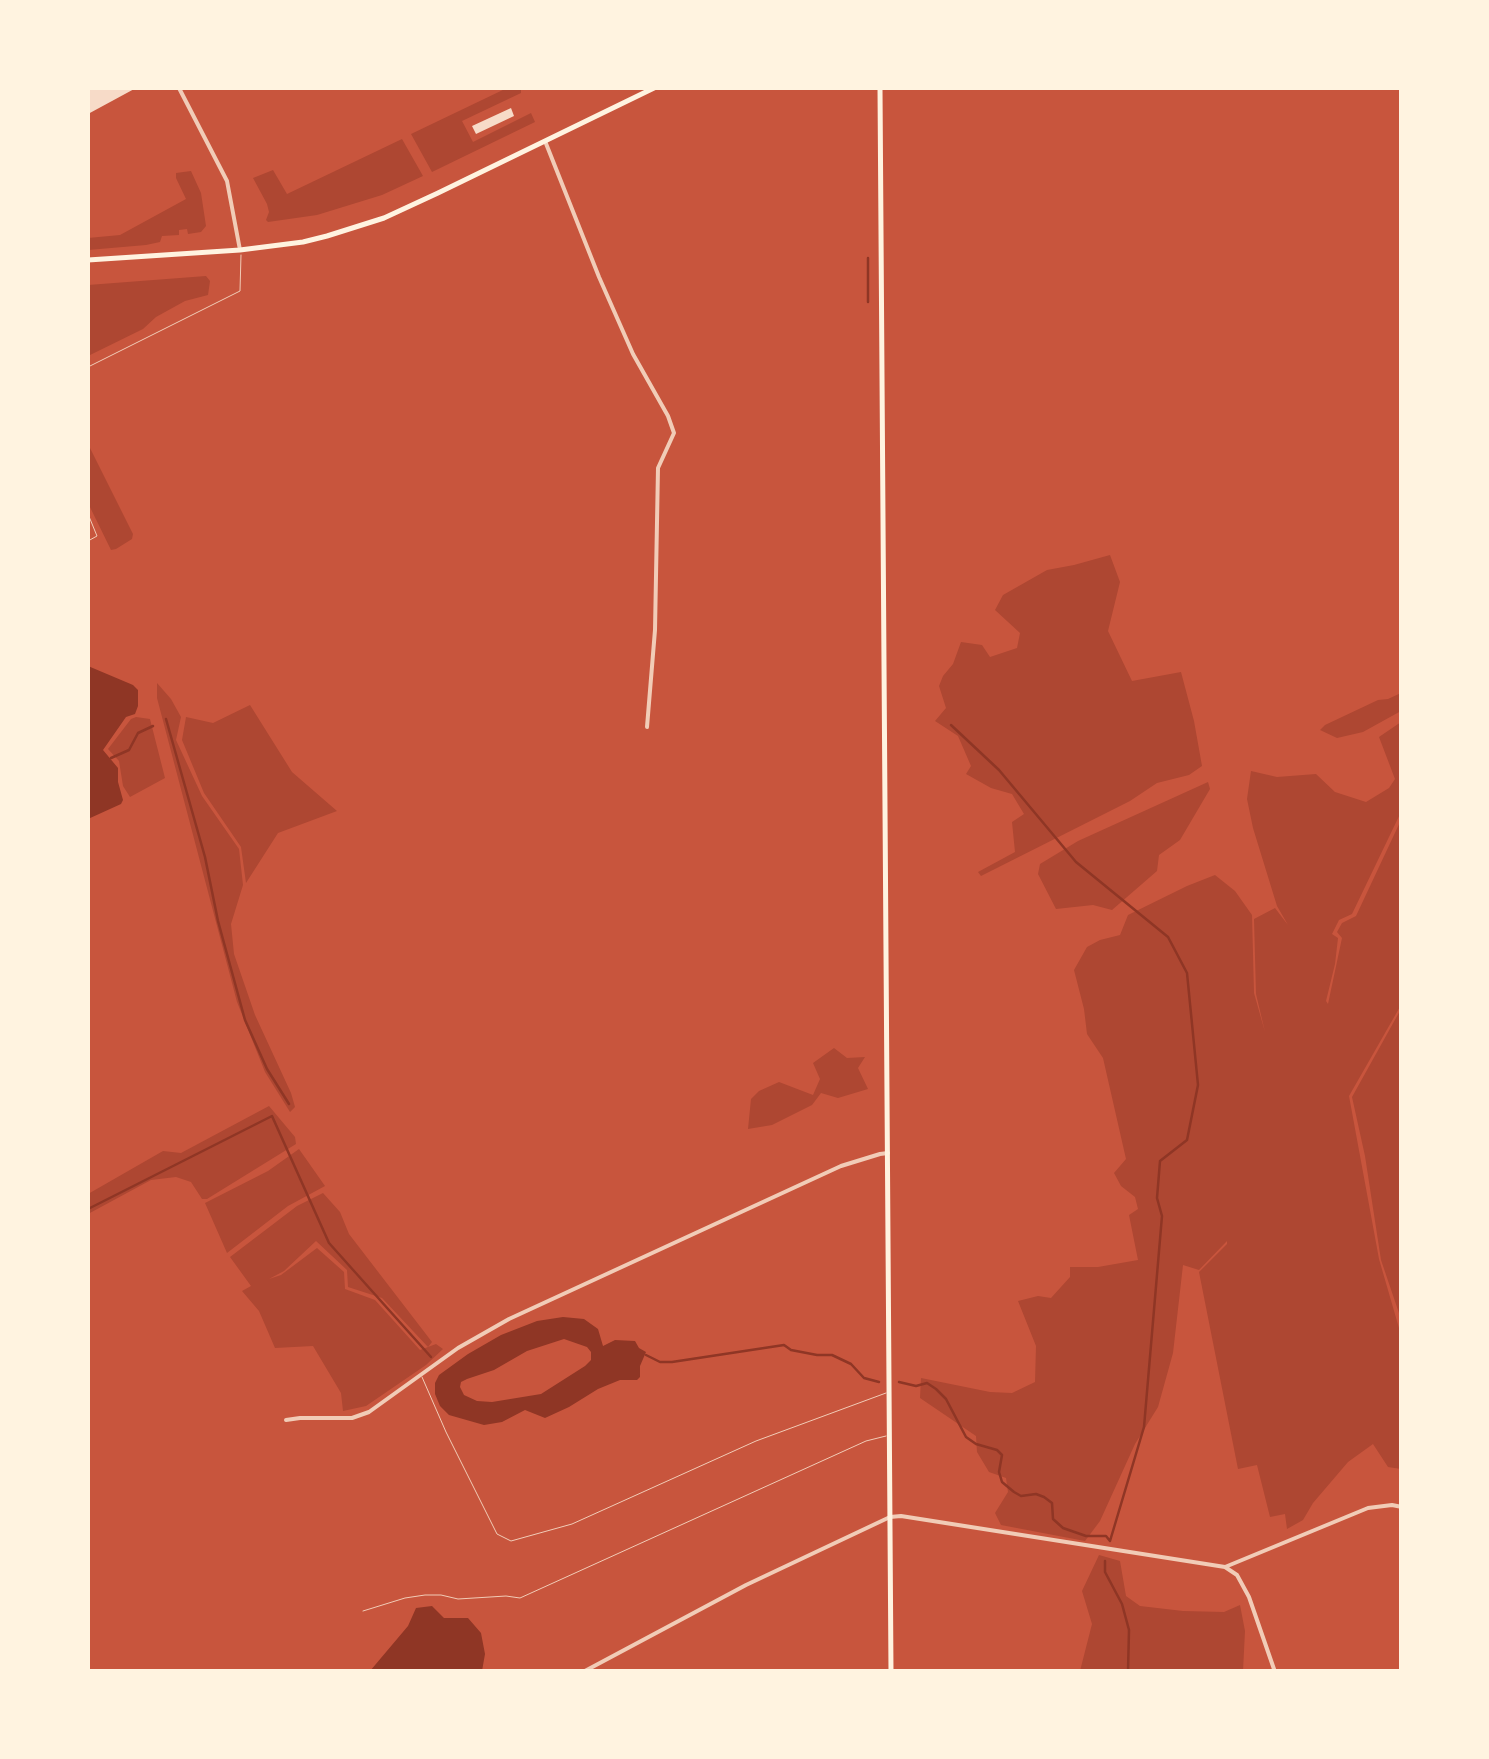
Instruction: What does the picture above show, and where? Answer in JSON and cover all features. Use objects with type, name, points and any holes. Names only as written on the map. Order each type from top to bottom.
[{"type":"main road","points":[[88,260],[303,242],[384,218],[654,88]]},
{"type":"main road","points":[[880,88],[891,1672]]},
{"type":"street","points":[[180,88],[228,181],[240,250]]},
{"type":"street","points":[[546,141],[599,277],[674,432],[658,468],[655,630],[647,728]]},
{"type":"street","points":[[286,1420],[352,1418],[368,1412],[483,1334],[544,1302],[840,1166],[888,1153]]},
{"type":"street","points":[[1225,1567],[1368,1508],[1392,1504],[1402,1507]]},
{"type":"street","points":[[583,1672],[746,1586],[890,1517],[902,1516],[1225,1567],[1237,1575],[1250,1596],[1275,1672]]},
{"type":"lane","points":[[88,368],[240,291],[240,250]]},
{"type":"lane","points":[[88,514],[97,536],[88,542]]},
{"type":"lane","points":[[421,1375],[497,1534],[512,1541],[572,1524],[756,1440],[889,1392]]},
{"type":"lane","points":[[363,1611],[425,1595],[458,1600],[520,1598],[866,1441],[889,1435]]},
{"type":"shaded area","points":[[507,88],[521,88],[521,93],[462,121],[473,142],[531,113],[535,122],[432,172],[411,134]]},
{"type":"shaded area","points":[[402,139],[423,176],[382,195],[317,215],[266,220],[267,204],[253,178],[273,170],[287,194]]},
{"type":"shaded area","points":[[191,171],[201,193],[206,226],[201,232],[188,234],[187,229],[179,230],[179,235],[162,236],[160,242],[88,250],[88,238],[120,235],[186,199],[176,173]]},
{"type":"shaded area","points":[[206,276],[210,281],[208,295],[185,301],[143,329],[88,356],[88,285]]},
{"type":"shaded area","points":[[88,444],[133,534],[132,539],[116,549],[111,550],[88,503]]},
{"type":"shaded area","points":[[1110,555],[1120,582],[1108,631],[1132,681],[1181,672],[1202,766],[1189,775],[1157,783],[1130,801],[981,876],[978,872],[1015,852],[1012,822],[1024,814],[1012,794],[966,774],[971,766],[958,736],[935,721],[946,708],[939,686],[943,676],[953,664],[961,642],[982,645],[990,657],[1017,648],[1020,633],[995,610],[1003,595],[1047,570]]},
{"type":"shaded area","points":[[88,666],[133,685],[138,690],[138,706],[103,750],[118,768],[123,800],[88,819]]},
{"type":"shaded area","points":[[157,683],[181,717],[176,740],[202,796],[239,849],[243,885],[231,924],[234,954],[255,1015],[291,1093],[295,1107],[290,1112],[265,1072],[237,1002],[157,698]]},
{"type":"shaded area","points":[[1401,693],[1401,711],[1363,732],[1337,738],[1320,730],[1378,700]]},
{"type":"shaded area","points":[[250,705],[292,772],[337,811],[278,833],[246,883],[241,847],[204,793],[182,740],[186,717],[213,723]]},
{"type":"shaded area","points":[[136,717],[150,719],[165,778],[130,797],[123,786],[119,761],[108,749]]},
{"type":"shaded area","points":[[1401,722],[1401,812],[1352,914],[1339,920],[1332,934],[1338,938],[1326,1001],[1328,1004],[1342,938],[1337,932],[1342,923],[1356,916],[1401,820],[1401,1005],[1349,1096],[1379,1259],[1401,1335],[1401,1469],[1388,1467],[1373,1444],[1348,1462],[1303,1520],[1287,1529],[1285,1514],[1270,1517],[1257,1465],[1238,1469],[1199,1272],[1227,1241],[1199,1270],[1183,1265],[1173,1353],[1158,1407],[1135,1444],[1100,1521],[1085,1541],[1001,1525],[995,1513],[1008,1492],[1006,1478],[989,1472],[977,1452],[976,1436],[920,1398],[921,1378],[1012,1393],[1035,1382],[1036,1346],[1018,1301],[1038,1296],[1051,1298],[1070,1277],[1070,1267],[1138,1260],[1129,1215],[1138,1209],[1135,1197],[1121,1186],[1114,1173],[1126,1159],[1103,1058],[1087,1034],[1074,970],[1087,947],[1120,935],[1128,915],[1215,875],[1235,891],[1252,915],[1254,993],[1265,1032],[1256,994],[1254,919],[1275,908],[1288,925],[1277,906],[1253,828],[1247,799],[1251,771],[1277,777],[1316,774],[1335,792],[1366,802],[1389,788],[1395,779],[1379,737]]},
{"type":"shaded area","points":[[1208,782],[1210,789],[1180,840],[1159,855],[1157,871],[1112,910],[1093,905],[1056,909],[1038,874],[1040,864],[1078,841]]},
{"type":"shaded area","points":[[1401,1009],[1401,1319],[1381,1260],[1352,1097]]},
{"type":"shaded area","points":[[834,1048],[847,1058],[865,1057],[858,1068],[868,1089],[838,1098],[821,1093],[812,1105],[772,1125],[748,1129],[751,1099],[759,1091],[779,1082],[813,1095],[820,1079],[813,1063]]},
{"type":"shaded area","points":[[269,1106],[295,1137],[296,1144],[207,1199],[202,1199],[191,1182],[176,1177],[151,1180],[88,1214],[88,1194],[163,1151],[181,1153]]},
{"type":"shaded area","points":[[299,1149],[325,1186],[288,1206],[227,1253],[205,1203],[268,1171]]},
{"type":"shaded area","points":[[323,1193],[340,1212],[349,1234],[432,1342],[428,1347],[436,1344],[443,1349],[366,1406],[343,1411],[341,1393],[313,1346],[275,1348],[259,1311],[242,1291],[251,1286],[230,1257],[297,1206]],"holes":[[[316,1241],[347,1270],[348,1287],[382,1298],[428,1347],[420,1350],[375,1300],[345,1289],[344,1272],[317,1248],[281,1275],[269,1279],[284,1271]]]},
{"type":"shaded area","points":[[584,1319],[598,1329],[603,1346],[615,1340],[635,1341],[646,1352],[640,1377],[598,1389],[545,1418],[525,1410],[502,1422],[484,1425],[449,1415],[440,1406],[435,1394],[439,1375],[501,1335],[537,1321]],"holes":[[[564,1339],[587,1347],[591,1360],[541,1394],[477,1401],[464,1395],[460,1387],[461,1382],[494,1370],[527,1351]]]},
{"type":"shaded area","points":[[1099,1555],[1120,1561],[1126,1596],[1140,1606],[1224,1612],[1240,1605],[1245,1631],[1243,1671],[1080,1671],[1092,1624],[1082,1591]]},
{"type":"shaded area","points":[[432,1606],[444,1618],[468,1618],[481,1633],[485,1654],[482,1671],[370,1671],[408,1626],[416,1608]]},
{"type":"building","points":[[88,88],[136,88],[88,114]]},
{"type":"building","points":[[511,108],[514,116],[476,134],[472,126]]},
{"type":"waterway","points":[[868,258],[868,302]]},
{"type":"waterway","points":[[166,719],[245,1020],[267,1069],[289,1104]]},
{"type":"waterway","points":[[899,1382],[916,1386],[927,1383],[936,1389],[946,1399],[966,1437],[1002,1455],[1002,1482],[1014,1492],[1044,1497],[1052,1503],[1053,1519],[1063,1528],[1086,1536],[1106,1536],[1110,1541],[1144,1427],[1162,1216],[1157,1198],[1160,1161],[1187,1140],[1198,1085],[1187,973],[1168,937],[1076,862],[999,770],[951,725]]},
{"type":"waterway","points":[[111,758],[129,750],[138,733],[153,726]]},
{"type":"waterway","points":[[88,1209],[272,1116],[329,1243],[431,1357]]},
{"type":"waterway","points":[[646,1355],[660,1362],[672,1362],[784,1345],[791,1350],[832,1355],[851,1364],[864,1378],[879,1382]]},
{"type":"waterway","points":[[1105,1561],[1105,1572],[1122,1604],[1129,1630],[1128,1672]]}]
